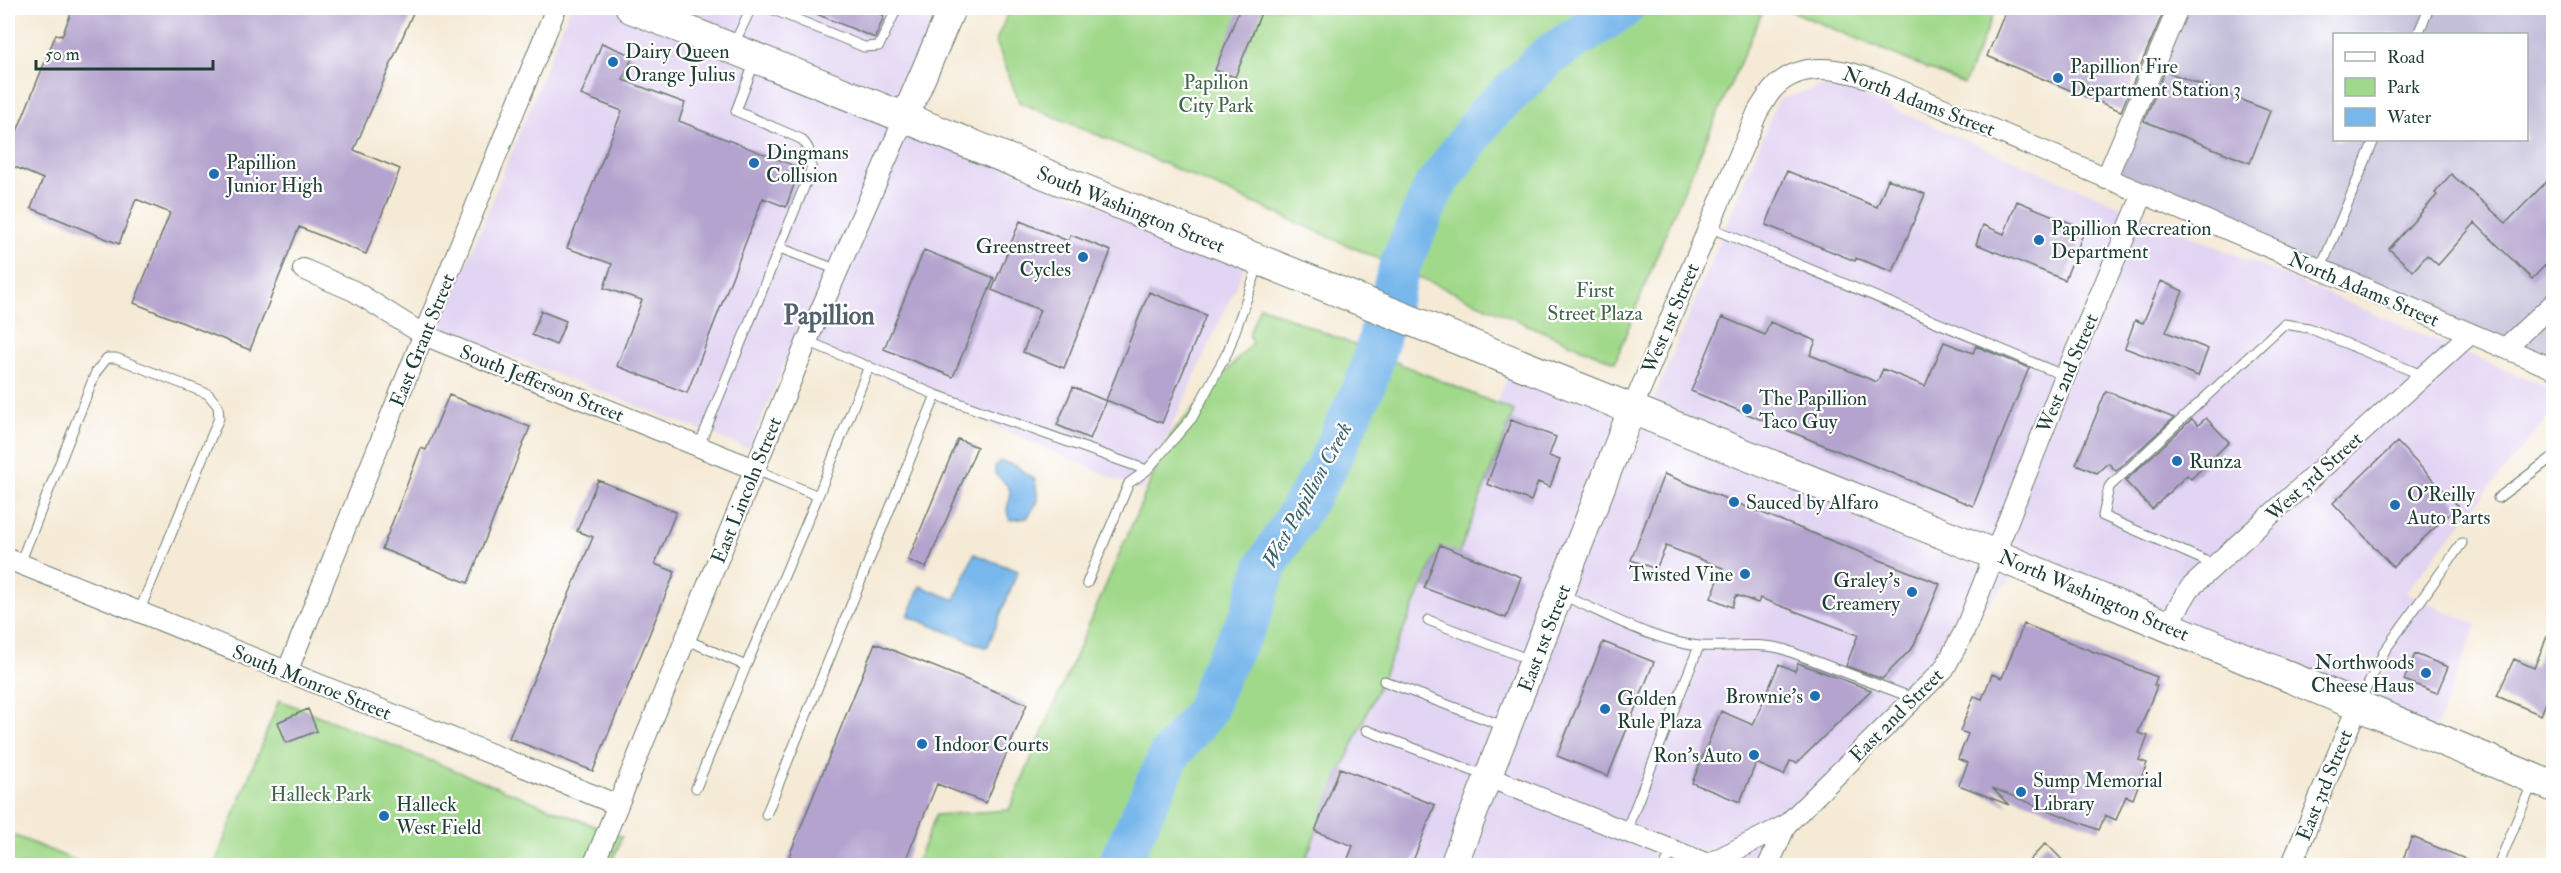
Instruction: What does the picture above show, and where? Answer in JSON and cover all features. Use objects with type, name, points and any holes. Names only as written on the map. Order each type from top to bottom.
[{"type":"main road","name":"South Washington Street","points":[[632,8],[686,17],[745,51],[1310,282],[1632,409]]},
{"type":"main road","points":[[905,117],[952,8]]},
{"type":"main road","name":"North Washington Street","points":[[1632,409],[1995,555],[2544,783]]},
{"type":"main road","name":"East 1st Street","points":[[1453,866],[1632,409]]},
{"type":"street","name":"East Grant Street","points":[[288,672],[556,8]]},
{"type":"street","points":[[2106,179],[2178,8]]},
{"type":"street","name":"North Adams Street","points":[[1709,227],[1758,111],[1774,87],[1803,70],[1838,68],[1931,103],[2553,369]]},
{"type":"street","name":"East Lincoln Street","points":[[593,866],[807,340],[905,117]]},
{"type":"street","name":"West 2nd Street","points":[[1995,555],[2065,376],[2143,194]]},
{"type":"street","name":"West 1st Street","points":[[1632,409],[1709,227]]},
{"type":"street","name":"South Jefferson Street","points":[[303,269],[354,291],[424,335],[754,469]]},
{"type":"street","points":[[2505,348],[2553,303]]},
{"type":"street","name":"West 3rd Street","points":[[2168,626],[2190,588],[2470,334]]},
{"type":"street","name":"East 2nd Street","points":[[1786,825],[1944,669],[1955,651],[1995,555]]},
{"type":"street","name":"South Monroe Street","points":[[14,561],[618,805]]},
{"type":"street","name":"East 3rd Street","points":[[2291,866],[2358,705]]},
{"type":"street","points":[[1488,777],[1626,831],[1668,857],[1711,865],[1786,825]]},
{"type":"street","points":[[1768,866],[1786,825]]},
{"type":"lane","points":[[699,446],[811,170],[807,144],[788,132],[736,111],[750,8]]},
{"type":"lane","points":[[770,8],[864,47],[873,47],[879,46],[886,35],[897,8]]},
{"type":"lane","points":[[2418,33],[2429,8]]},
{"type":"lane","points":[[2320,270],[2374,141]]},
{"type":"lane","points":[[1709,227],[2065,376]]},
{"type":"lane","points":[[780,248],[838,270]]},
{"type":"lane","points":[[1088,583],[1129,483],[1147,470],[1192,418],[1228,351],[1260,261]]},
{"type":"lane","points":[[2215,566],[2103,516],[2109,487],[2284,324],[2309,328],[2424,376]]},
{"type":"lane","points":[[807,340],[936,395],[1147,470]]},
{"type":"lane","points":[[14,561],[96,372],[107,358],[116,358],[208,394],[218,406],[219,418],[139,612]]},
{"type":"lane","points":[[696,788],[818,496],[869,366]]},
{"type":"lane","points":[[766,814],[936,395]]},
{"type":"lane","points":[[2499,498],[2553,456]]},
{"type":"lane","points":[[754,469],[818,496]]},
{"type":"lane","points":[[2358,705],[2385,650],[2462,543]]},
{"type":"lane","points":[[1560,595],[1661,637],[1699,646],[1768,645],[1915,699]]},
{"type":"lane","points":[[1428,620],[1534,662]]},
{"type":"lane","points":[[685,639],[746,666]]},
{"type":"lane","points":[[1626,831],[1699,646]]},
{"type":"lane","points":[[1384,681],[1508,728]]},
{"type":"lane","points":[[1366,730],[1488,777]]},
{"type":"lane","points":[[2498,866],[2544,783]]},
{"type":"shaded area","points":[[570,8],[963,8],[913,131],[1246,264],[1142,491],[795,338],[749,449],[440,329]]},
{"type":"shaded area","points":[[2182,8],[2553,8],[2553,368],[2106,179]]},
{"type":"shaded area","points":[[1832,83],[2553,390],[2553,410],[2405,593],[2477,625],[2433,736],[2029,560],[1745,865],[1676,844],[1666,865],[1298,866],[1517,354],[1650,409],[1778,100]]},
{"type":"green space","points":[[1010,8],[1764,8],[1670,222],[1615,362],[1019,102],[996,41]]},
{"type":"green space","points":[[1784,8],[1996,8],[1964,84]]},
{"type":"green space","points":[[1260,306],[1514,411],[1459,553],[1440,547],[1342,769],[1303,865],[915,866],[936,815],[1009,810],[1171,434],[1252,343],[1249,333]]},
{"type":"green space","name":"Halleck Park","points":[[279,700],[622,837],[611,865],[214,866]]},
{"type":"green space","points":[[8,833],[86,865],[8,865]]},
{"type":"water","points":[[1000,461],[1016,466],[1035,480],[1038,501],[1027,518],[1010,520],[1007,513],[1009,488],[995,474],[995,466]]},
{"type":"water","points":[[974,554],[1018,571],[987,648],[908,616],[920,586],[955,600]]},
{"type":"building","name":"Papillion Junior High","points":[[73,8],[415,8],[354,150],[400,169],[366,254],[299,227],[250,350],[134,303],[170,213],[136,199],[119,244],[31,208],[43,179],[8,164],[8,154],[56,34],[62,36]]},
{"type":"building","points":[[802,8],[865,8],[884,16],[875,38]]},
{"type":"building","points":[[1240,8],[1263,8],[1235,77],[1215,70]]},
{"type":"building","points":[[2007,8],[2165,8],[2121,111],[1987,56]]},
{"type":"building","points":[[602,43],[633,56],[623,80],[685,103],[679,121],[800,168],[786,207],[763,198],[687,393],[617,366],[642,300],[604,288],[612,264],[567,248],[622,111],[581,95]]},
{"type":"building","points":[[2165,71],[2270,111],[2250,163],[2144,121]]},
{"type":"building","points":[[1787,171],[1877,207],[1888,179],[1925,194],[1893,272],[1856,258],[1855,261],[1766,225]]},
{"type":"building","points":[[2451,174],[2506,223],[2553,175],[2553,257],[2532,279],[2475,223],[2438,265],[2427,255],[2413,271],[2389,249],[2437,195],[2435,193]]},
{"type":"building","points":[[2017,201],[2085,229],[2065,280],[1976,244],[1983,225],[2004,234]]},
{"type":"building","points":[[1020,221],[1068,241],[1071,235],[1111,251],[1064,368],[1023,352],[1040,310],[992,290]]},
{"type":"building","points":[[924,250],[994,278],[953,377],[884,349]]},
{"type":"building","points":[[2161,281],[2183,291],[2166,332],[2208,349],[2198,376],[2125,348],[2135,320],[2143,323]]},
{"type":"building","points":[[1149,292],[1206,315],[1162,423],[1106,400]]},
{"type":"building","points":[[541,311],[566,321],[556,345],[532,335]]},
{"type":"building","points":[[1722,317],[1765,335],[1770,322],[1816,341],[1810,355],[1877,382],[1883,369],[1925,386],[1944,342],[1973,353],[1976,346],[2029,368],[1973,506],[1691,391]]},
{"type":"building","points":[[1073,387],[1106,401],[1090,439],[1057,425]]},
{"type":"building","points":[[2106,391],[2174,418],[2116,471],[2108,463],[2097,473],[2076,464]]},
{"type":"building","points":[[449,395],[530,427],[468,583],[382,549],[421,448],[426,450]]},
{"type":"building","points":[[2206,418],[2229,442],[2191,479],[2187,475],[2152,509],[2125,481],[2192,419],[2198,425]]},
{"type":"building","points":[[1511,420],[1556,437],[1549,456],[1560,460],[1550,487],[1538,482],[1531,501],[1487,484]]},
{"type":"building","points":[[958,439],[977,447],[926,568],[908,560]]},
{"type":"building","name":"O'Reilly Auto Parts","points":[[2397,442],[2458,506],[2393,567],[2333,503]]},
{"type":"building","points":[[1664,474],[1940,584],[1913,647],[1882,679],[1846,666],[1858,635],[1760,598],[1758,603],[1736,595],[1732,607],[1711,598],[1723,568],[1666,546],[1656,569],[1631,560]]},
{"type":"building","points":[[598,480],[676,512],[655,564],[675,572],[593,771],[509,738],[593,537],[577,531]]},
{"type":"building","points":[[1440,545],[1521,577],[1506,618],[1424,588]]},
{"type":"building","points":[[2553,622],[2553,707],[2546,703],[2541,715],[2497,696],[2514,659],[2534,668]]},
{"type":"building","points":[[2024,624],[2157,677],[2154,685],[2157,686],[2138,733],[2148,736],[2139,760],[2147,763],[2133,799],[2126,796],[2116,820],[2105,815],[2099,830],[1992,788],[2009,805],[1959,785],[1968,763],[1958,759],[1968,734],[1960,731],[1974,696],[1982,699],[1992,674],[2002,678]]},
{"type":"building","name":"Golden Rule Plaza","points":[[1603,642],[1654,662],[1608,776],[1557,756]]},
{"type":"building","name":"Indoor Courts","points":[[875,643],[1027,704],[986,803],[937,784],[903,866],[785,866]]},
{"type":"building","name":"Northwoods Cheese Haus","points":[[2415,654],[2448,667],[2437,693],[2404,680]]},
{"type":"building","points":[[1798,663],[1871,690],[1797,763],[1790,761],[1784,775],[1756,763],[1740,802],[1692,783],[1721,711],[1753,725],[1779,664],[1795,671]]},
{"type":"building","points":[[308,709],[317,731],[286,743],[278,722]]},
{"type":"building","points":[[1340,768],[1435,805],[1411,866],[1345,866],[1353,846],[1315,831]]},
{"type":"building","points":[[2412,837],[2480,865],[2480,866],[2400,866]]},
{"type":"building","points":[[2046,843],[2068,866],[2024,866]]},
{"type":"waterway","name":"West Papillion Creek","points":[[1118,866],[1169,756],[1206,711],[1218,676],[1250,617],[1267,564],[1325,470],[1367,380],[1400,265],[1434,188],[1486,116],[1547,57],[1623,8]]},
{"type":"place","name":"Dairy Queen Orange Julius","points":[[613,62]]},
{"type":"place","name":"Papillion Fire Department Station 3","points":[[2058,78]]},
{"type":"place","name":"Dingmans Collision","points":[[754,163]]},
{"type":"place","name":"Papillion Junior High","points":[[214,174]]},
{"type":"place","name":"Papillion Recreation Department","points":[[2039,240]]},
{"type":"place","name":"Greenstreet Cycles","points":[[1083,257]]},
{"type":"place","name":"The Papillion Taco Guy","points":[[1747,409]]},
{"type":"place","name":"Runza","points":[[2177,461]]},
{"type":"place","name":"Sauced by Alfaro","points":[[1734,502]]},
{"type":"place","name":"O'Reilly Auto Parts","points":[[2395,505]]},
{"type":"place","name":"Twisted Vine","points":[[1745,574]]},
{"type":"place","name":"Graley's Creamery","points":[[1912,592]]},
{"type":"place","name":"Northwoods Cheese Haus","points":[[2426,673]]},
{"type":"place","name":"Brownie's","points":[[1815,696]]},
{"type":"place","name":"Golden Rule Plaza","points":[[1605,709]]},
{"type":"place","name":"Indoor Courts","points":[[922,744]]},
{"type":"place","name":"Ron's Auto","points":[[1754,755]]},
{"type":"place","name":"Sump Memorial Library","points":[[2021,792]]},
{"type":"place","name":"Halleck West Field","points":[[384,816]]},
{"type":"district","name":"Papillion","points":[[829,315]]},
{"type":"park label","name":"Papilion City Park","points":[[1216,94]]},
{"type":"park label","name":"First Street Plaza","points":[[1595,302]]}]
